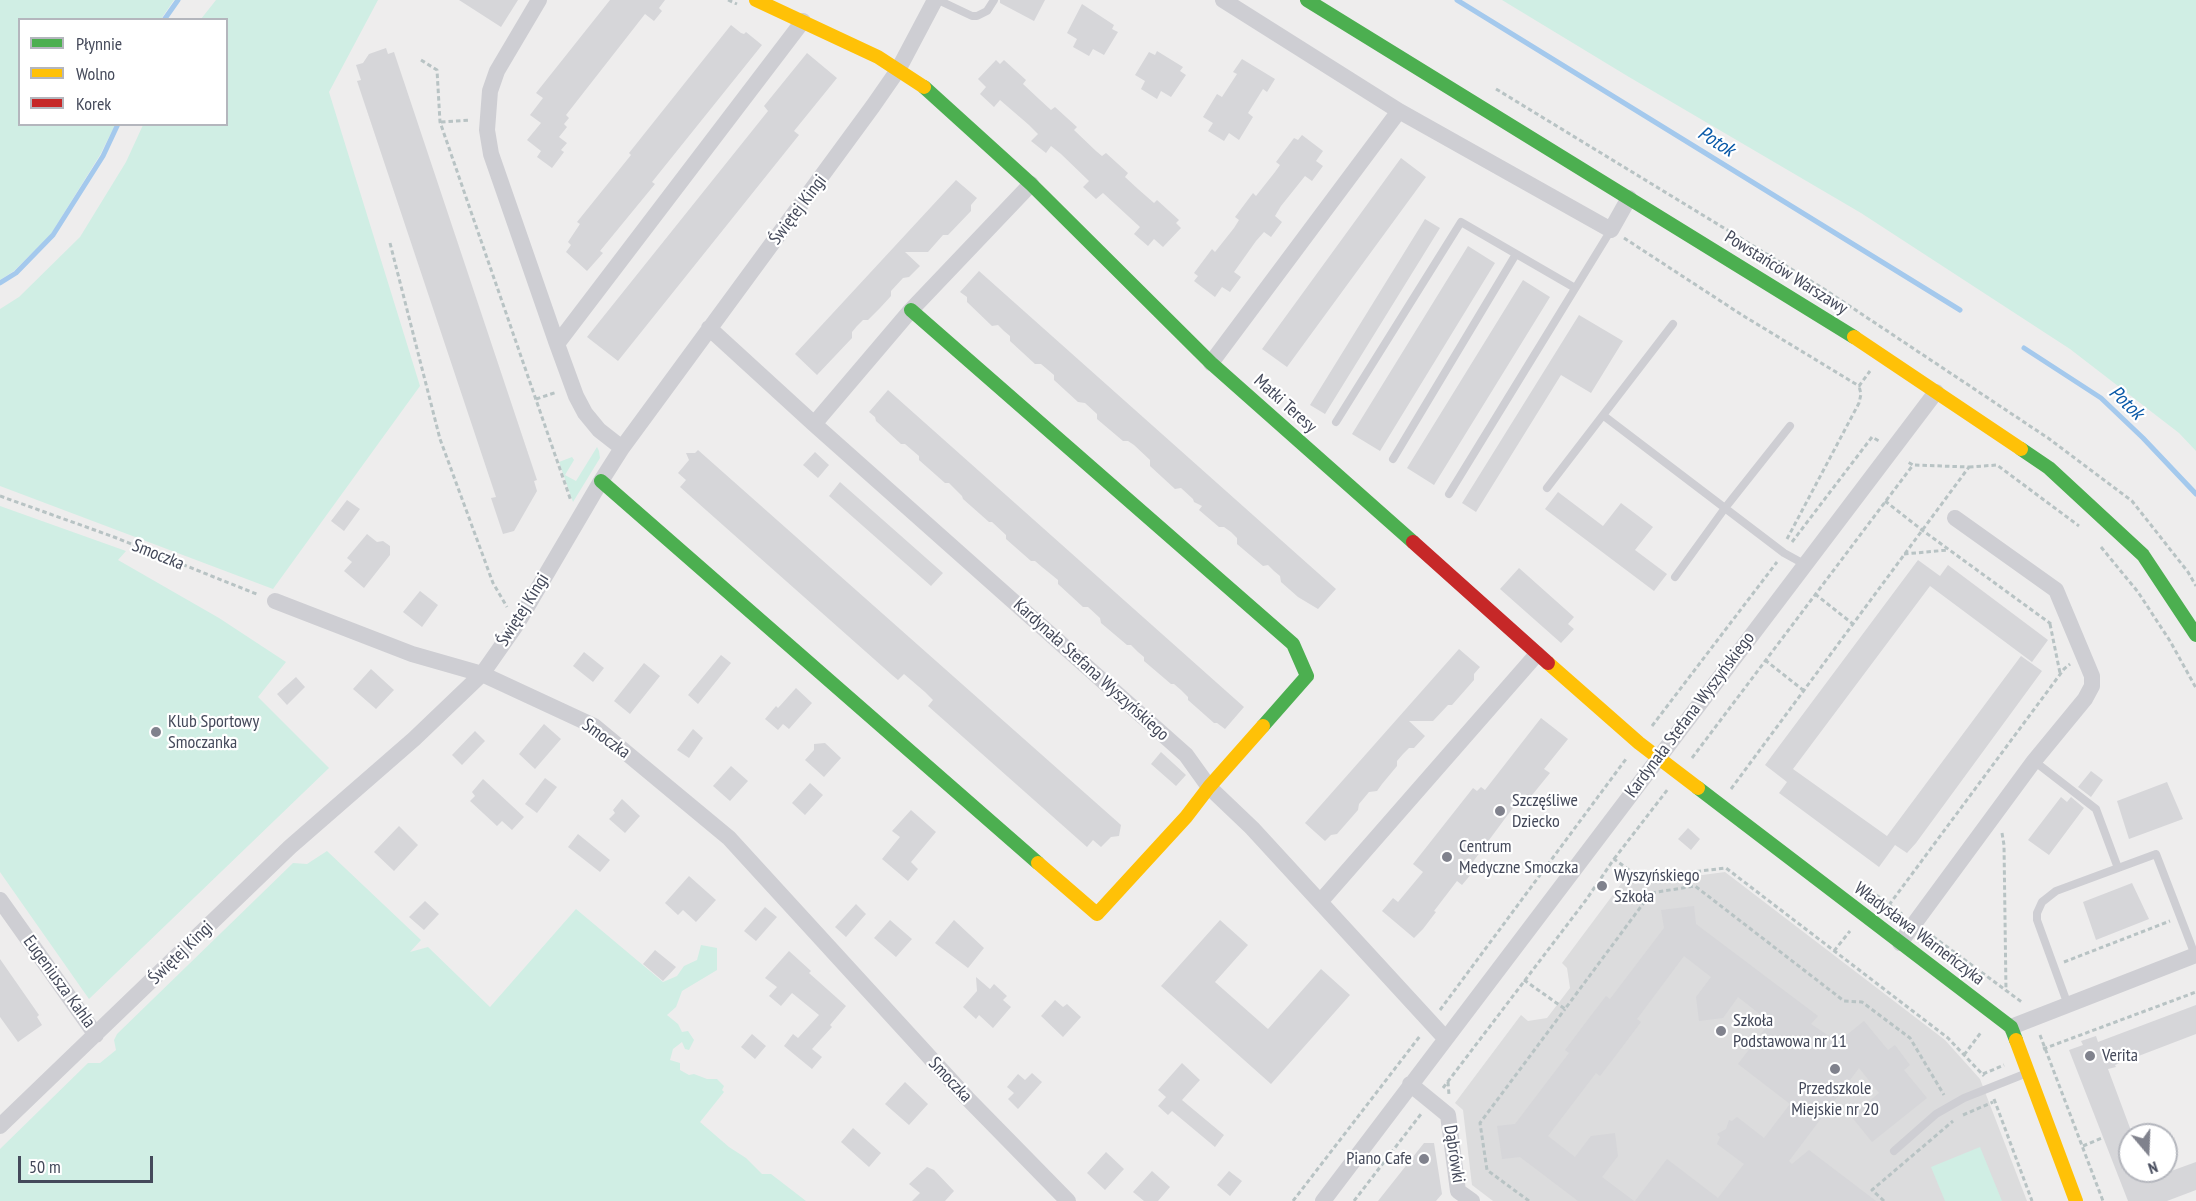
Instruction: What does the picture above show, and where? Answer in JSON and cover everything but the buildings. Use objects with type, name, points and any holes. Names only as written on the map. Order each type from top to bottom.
[{"type":"street","points":[[539,0],[497,71],[490,91],[487,119],[491,154],[572,387],[585,413],[599,430],[622,448]]},
{"type":"street","name":"Matki Teresy","points":[[756,0],[878,57],[919,83],[1031,184],[1211,363],[1657,758]]},
{"type":"street","name":"Świętej Kingi","points":[[0,1126],[290,848],[414,739],[482,674],[517,624],[622,448],[820,180],[897,69],[936,0]]},
{"type":"street","points":[[1222,0],[1399,111],[1611,230],[1629,198]]},
{"type":"street","name":"Powstańców Warszawy","points":[[1307,0],[1876,350],[2049,468],[2143,555],[2196,635]]},
{"type":"street","points":[[557,344],[803,21]]},
{"type":"street","points":[[1211,363],[1399,111]]},
{"type":"street","points":[[814,424],[911,310],[1031,184]]},
{"type":"street","points":[[601,481],[1097,914],[1186,817],[1209,787],[1307,676],[1293,644],[911,310]]},
{"type":"street","name":"Kardynała Stefana Wyszyńskiego","points":[[709,328],[1186,754],[1209,787],[1252,828],[1445,1038]]},
{"type":"street","name":"Kardynała Stefana Wyszyńskiego","points":[[1323,1201],[1936,392]]},
{"type":"street","points":[[1900,943],[2034,761],[2085,699],[2092,686],[2092,676],[2056,590],[1955,518]]},
{"type":"street","name":"Smoczka","points":[[275,601],[412,654],[482,674],[594,726],[729,838],[967,1098],[1068,1201]]},
{"type":"street","points":[[1320,902],[1537,654]]},
{"type":"street","name":"Władysława Warneńczyka","points":[[1657,758],[2011,1027]]},
{"type":"street","name":"Eugeniusza Kahla","points":[[0,900],[96,1035]]},
{"type":"street","points":[[2076,1201],[2011,1027],[2195,955]]},
{"type":"street","name":"Dąbrówki","points":[[1410,1084],[1448,1115],[1458,1191],[1472,1201]]},
{"type":"lane","points":[[936,0],[972,16],[977,16],[987,11],[994,0]]},
{"type":"lane","points":[[1336,422],[1461,222],[1575,288]]},
{"type":"lane","points":[[1449,494],[1611,230]]},
{"type":"lane","points":[[1393,459],[1516,254]]},
{"type":"lane","points":[[1547,488],[1673,324]]},
{"type":"lane","points":[[1604,416],[1784,553],[1804,564]]},
{"type":"lane","points":[[1675,577],[1725,508],[1790,426]]},
{"type":"lane","points":[[2034,761],[2096,809],[2118,868]]},
{"type":"lane","points":[[2068,1005],[2037,921],[2037,913],[2042,902],[2056,891],[2156,854],[2195,955]]},
{"type":"lane","points":[[1894,1151],[1936,1114],[1989,1088],[2028,1073]]},
{"type":"path","points":[[728,0],[738,4]]},
{"type":"path","points":[[421,60],[437,70],[440,122],[573,508]]},
{"type":"path","points":[[440,122],[487,119]]},
{"type":"path","points":[[1293,1201],[1431,1022],[1784,553],[1785,543],[1859,403],[1861,394],[1859,386],[1742,315],[1611,230]]},
{"type":"path","points":[[390,243],[440,439],[493,583],[517,624]]},
{"type":"path","points":[[1859,386],[1864,380]]},
{"type":"path","points":[[536,399],[572,387]]},
{"type":"path","points":[[1912,465],[1969,467],[1997,465],[2083,530]]},
{"type":"path","points":[[1731,789],[1969,467]]},
{"type":"path","name":"Smoczka","points":[[0,496],[114,537],[275,601]]},
{"type":"path","points":[[1885,501],[2049,622],[2076,638]]},
{"type":"path","points":[[2100,546],[2138,592],[2170,640],[2196,688]]},
{"type":"path","points":[[1904,554],[1950,550]]},
{"type":"path","points":[[1815,594],[1853,624]]},
{"type":"path","points":[[2049,622],[2061,675]]},
{"type":"path","points":[[1889,905],[2064,669],[2083,654]]},
{"type":"path","points":[[1765,660],[1803,690]]},
{"type":"path","points":[[1995,814],[2004,844],[2006,991]]},
{"type":"path","points":[[1354,1201],[1586,900],[1614,859],[1640,878],[1726,868],[1948,1038],[1983,1074],[2032,1201]]},
{"type":"path","points":[[1529,1201],[1487,1170],[1480,1123],[1651,892],[1695,886],[1844,1001],[1862,1002],[1910,1038],[1951,1106]]},
{"type":"path","points":[[2054,966],[2180,917]]},
{"type":"path","points":[[1524,980],[1565,1009]]},
{"type":"path","points":[[1983,1074],[2045,1048],[2196,992]]},
{"type":"path","points":[[2033,1018],[2103,1201]]},
{"type":"path","points":[[1884,1201],[1872,1190],[1956,1119],[1995,1102]]},
{"type":"path","points":[[2083,1146],[2102,1138]]},
{"type":"shaded area","name":"Szkoła Podstawowa nr 11","points":[[1725,872],[1945,1040],[1980,1079],[2027,1201],[1493,1201],[1472,1185],[1463,1110],[1455,1103],[1521,1015],[1528,1021],[1547,1018],[1570,988],[1567,968],[1562,963],[1627,876],[1635,884]]},
{"type":"green space","points":[[0,0],[174,0],[162,18],[18,18],[18,126],[114,126],[100,155],[51,234],[14,271],[0,280]]},
{"type":"green space","points":[[216,0],[378,0],[329,92],[420,386],[273,589],[0,486],[0,309],[19,297],[80,237],[126,162],[143,126],[228,126],[228,18],[202,18]]},
{"type":"green space","points":[[1502,0],[2196,0],[2196,451],[2179,433],[2070,349],[1861,213]]},
{"type":"green space","points":[[597,447],[600,458],[573,502],[559,462],[572,457],[574,460],[565,475],[576,481]]},
{"type":"green space","points":[[0,506],[126,551],[118,560],[219,618],[286,662],[258,697],[329,768],[89,999],[0,872]]},
{"type":"green space","points":[[327,851],[421,940],[410,952],[428,947],[490,1007],[576,909],[663,982],[677,976],[684,966],[697,960],[701,945],[717,948],[717,970],[682,991],[676,1007],[667,1015],[678,1024],[682,1032],[688,1031],[694,1040],[689,1050],[685,1049],[682,1042],[673,1049],[670,1060],[680,1063],[680,1070],[689,1075],[717,1079],[724,1086],[722,1090],[724,1092],[700,1122],[729,1147],[746,1158],[762,1174],[771,1174],[806,1201],[0,1201],[0,1149],[88,1063],[100,1063],[116,1050],[114,1040],[117,1034],[293,863],[307,864]]},
{"type":"green space","points":[[1980,1147],[2002,1201],[1945,1201],[1931,1167]]},
{"type":"waterway","points":[[165,18],[178,0]]},
{"type":"waterway","name":"Potok","points":[[1457,0],[1960,310]]},
{"type":"waterway","points":[[0,283],[16,273],[53,235],[103,156],[117,126]]},
{"type":"waterway","name":"Potok","points":[[2024,348],[2101,398],[2196,494]]},
{"type":"traffic: fast","points":[[1307,0],[1854,337]]},
{"type":"traffic: fast","points":[[924,87],[1031,184],[1211,363],[1413,542]]},
{"type":"traffic: fast","points":[[911,310],[1293,644],[1307,676],[1263,726]]},
{"type":"traffic: fast","points":[[2021,449],[2049,468],[2143,555],[2196,635]]},
{"type":"traffic: fast","points":[[601,481],[1038,863]]},
{"type":"traffic: fast","points":[[1698,788],[2011,1027],[2016,1040]]},
{"type":"traffic: slow","points":[[756,0],[878,57],[924,87]]},
{"type":"traffic: slow","points":[[1854,337],[2021,449]]},
{"type":"traffic: slow","points":[[1548,663],[1639,743],[1698,788]]},
{"type":"traffic: slow","points":[[1038,863],[1097,914],[1186,817],[1209,787],[1263,726]]},
{"type":"traffic: slow","points":[[2016,1040],[2076,1201]]},
{"type":"traffic: jam","points":[[1413,542],[1548,663]]},
{"type":"place","name":"Klub Sportowy Smoczanka","points":[[156,732]]},
{"type":"place","name":"Szczęśliwe Dziecko","points":[[1500,811]]},
{"type":"place","name":"Centrum Medyczne Smoczka","points":[[1447,857]]},
{"type":"place","name":"Wyszyńskiego Szkoła","points":[[1602,886]]},
{"type":"place","name":"Szkoła Podstawowa nr 11","points":[[1721,1031]]},
{"type":"place","name":"Verita","points":[[2090,1056]]},
{"type":"place","name":"Przedszkole Miejskie nr 20","points":[[1835,1069]]},
{"type":"place","name":"Piano Cafe","points":[[1424,1159]]}]
